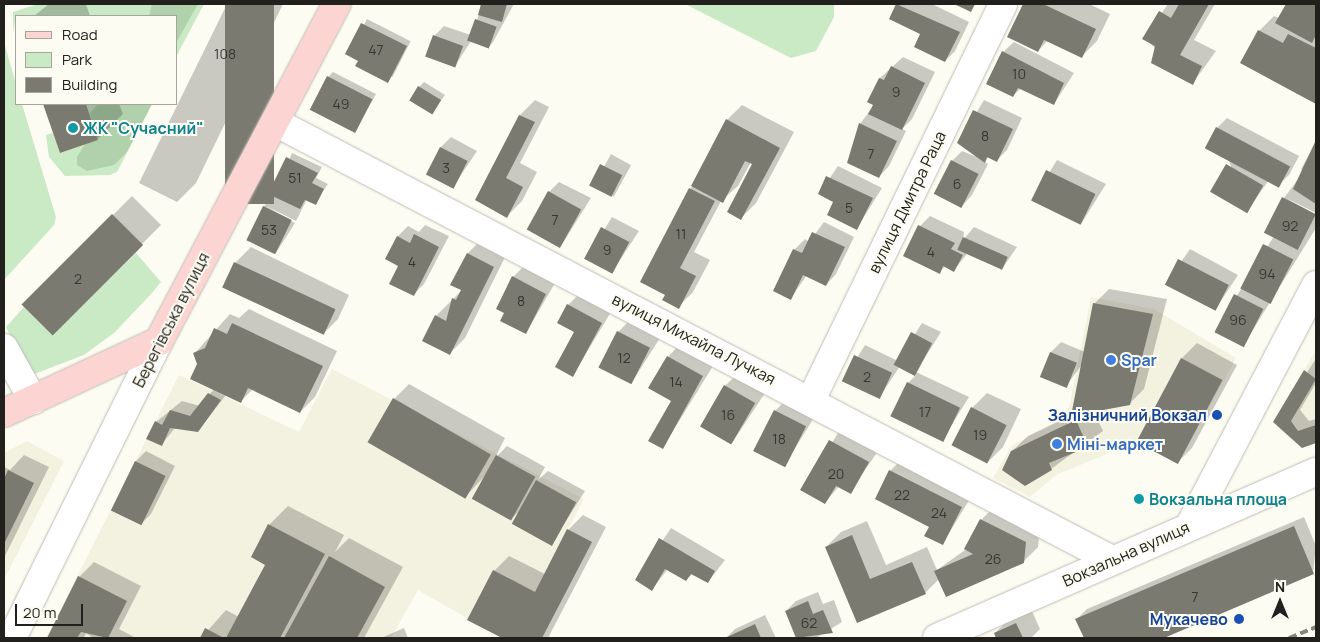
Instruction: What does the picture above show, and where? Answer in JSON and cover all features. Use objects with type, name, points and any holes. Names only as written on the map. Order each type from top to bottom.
[{"type":"main road","name":"Берегівська вулиця","points":[[159,342],[337,4]]},
{"type":"main road","points":[[4,413],[159,342]]},
{"type":"street","name":"вулиця Дмитра Раца","points":[[810,400],[1003,4]]},
{"type":"street","name":"вулиця Михайла Лучкая","points":[[275,122],[810,400],[1112,560]]},
{"type":"street","points":[[1190,525],[1316,284]]},
{"type":"street","name":"Берегівська вулиця","points":[[12,638],[159,342]]},
{"type":"street","points":[[4,348],[33,400]]},
{"type":"street","name":"Вокзальна вулиця","points":[[937,638],[1190,525],[1316,472]]},
{"type":"shaded area","points":[[1091,297],[1154,309],[1236,358],[1178,464],[1136,442],[1056,475],[1030,497],[993,478],[1012,445],[1067,418]]},
{"type":"shaded area","points":[[1316,350],[1316,443],[1302,448],[1273,422]]},
{"type":"shaded area","points":[[332,369],[584,499],[568,529],[592,542],[542,638],[502,638],[418,590],[391,638],[46,638],[179,375],[299,432]]},
{"type":"shaded area","points":[[27,441],[64,461],[4,580],[4,453]]},
{"type":"green space","points":[[38,4],[204,4],[178,53],[178,15],[15,15],[13,32],[13,12]]},
{"type":"green space","points":[[152,4],[198,4],[178,39],[178,15],[149,15]]},
{"type":"green space","points":[[685,4],[834,4],[834,17],[816,51],[791,58]]},
{"type":"green space","points":[[4,42],[15,80],[15,105],[22,105],[56,217],[54,225],[4,280]]},
{"type":"green space","points":[[86,105],[151,105],[117,172],[110,175],[65,176],[49,157],[46,135],[53,133],[60,153],[98,140]]},
{"type":"green space","points":[[97,105],[151,105],[127,152],[114,165],[87,171],[77,165],[77,157],[85,144],[98,140],[90,113]]},
{"type":"green space","points":[[136,253],[161,282],[152,293],[114,333],[84,355],[29,376],[6,327],[24,307],[52,335]]},
{"type":"building","points":[[225,4],[274,4],[274,204],[225,204]]},
{"type":"building","points":[[481,4],[507,4],[502,22],[478,15]]},
{"type":"building","points":[[896,4],[960,32],[945,62],[914,47],[920,34],[889,19]]},
{"type":"building","points":[[954,4],[975,4],[971,12]]},
{"type":"building","points":[[1023,4],[1043,4],[1096,29],[1082,58],[1044,40],[1038,52],[1007,37]]},
{"type":"building","points":[[1179,4],[1209,4],[1180,55],[1202,66],[1193,85],[1151,63],[1155,46],[1142,39],[1159,11],[1171,18]]},
{"type":"building","points":[[1286,4],[1316,4],[1316,35],[1312,43],[1275,23]]},
{"type":"building","points":[[475,19],[497,27],[489,48],[467,41]]},
{"type":"building","points":[[361,23],[407,46],[388,83],[355,66],[358,61],[345,54]]},
{"type":"building","points":[[1258,30],[1283,43],[1288,34],[1316,48],[1316,104],[1240,63]]},
{"type":"building","points":[[433,35],[463,46],[455,68],[425,57]]},
{"type":"building","points":[[1002,51],[1064,83],[1054,105],[1018,88],[1013,97],[986,84]]},
{"type":"building","points":[[891,66],[925,83],[902,130],[868,114],[873,105],[867,102],[879,78],[884,80]]},
{"type":"building","points":[[327,76],[372,99],[355,133],[310,110]]},
{"type":"building","points":[[418,86],[441,100],[432,114],[409,101]]},
{"type":"building","name":"ЖК \"Сучасний\"","points":[[43,105],[86,105],[98,140],[60,153]]},
{"type":"building","points":[[973,110],[1013,129],[997,162],[987,157],[985,163],[957,143]]},
{"type":"building","points":[[519,115],[535,122],[506,178],[523,187],[507,218],[475,200]]},
{"type":"building","points":[[726,119],[780,148],[741,220],[727,212],[752,164],[745,161],[723,203],[691,186]]},
{"type":"building","points":[[859,123],[897,141],[879,178],[847,163]]},
{"type":"building","points":[[1216,127],[1290,166],[1279,188],[1205,148]]},
{"type":"building","points":[[1316,140],[1316,204],[1293,189]]},
{"type":"building","points":[[440,147],[468,161],[454,189],[426,175]]},
{"type":"building","points":[[286,157],[318,173],[312,183],[324,189],[316,205],[305,200],[300,209],[268,194]]},
{"type":"building","points":[[951,160],[979,174],[961,208],[934,194]]},
{"type":"building","points":[[600,164],[622,175],[611,197],[589,185]]},
{"type":"building","points":[[1226,164],[1263,186],[1247,213],[1210,192]]},
{"type":"building","points":[[1046,170],[1095,194],[1081,225],[1031,201]]},
{"type":"building","points":[[826,176],[873,198],[857,230],[827,215],[833,202],[818,194]]},
{"type":"building","points":[[689,188],[715,201],[680,268],[696,276],[679,309],[662,300],[665,295],[640,282]]},
{"type":"building","points":[[548,191],[581,209],[560,248],[527,229]]},
{"type":"building","points":[[1282,197],[1316,214],[1298,250],[1264,233]]},
{"type":"building","points":[[263,206],[292,220],[275,254],[246,240]]},
{"type":"building","points":[[112,214],[143,245],[53,336],[21,305]]},
{"type":"building","points":[[918,225],[955,243],[951,249],[963,255],[954,272],[943,266],[940,274],[903,256]]},
{"type":"building","points":[[601,227],[629,242],[612,274],[584,259]]},
{"type":"building","points":[[812,232],[845,247],[826,286],[803,275],[791,300],[773,291],[793,249],[802,253]]},
{"type":"building","points":[[414,234],[439,247],[414,296],[389,284],[398,266],[385,259],[397,236],[410,243]]},
{"type":"building","points":[[963,237],[1008,257],[1002,270],[957,250]]},
{"type":"building","points":[[1263,244],[1293,259],[1271,304],[1240,289]]},
{"type":"building","points":[[467,253],[494,267],[450,355],[422,341],[435,315],[446,321],[452,298],[456,300],[461,290],[450,285]]},
{"type":"building","points":[[1178,259],[1229,285],[1216,311],[1165,285]]},
{"type":"building","points":[[234,262],[336,309],[324,335],[222,287]]},
{"type":"building","points":[[512,276],[546,294],[526,334],[500,321],[504,313],[496,309]]},
{"type":"building","points":[[1234,294],[1263,309],[1244,347],[1214,332]]},
{"type":"building","points":[[1093,303],[1153,314],[1130,405],[1071,416]]},
{"type":"building","points":[[567,304],[602,323],[573,377],[555,367],[574,332],[557,323]]},
{"type":"building","points":[[232,323],[323,366],[300,413],[248,388],[241,403],[190,379],[197,364],[193,353],[205,348],[214,328],[227,334]]},
{"type":"building","points":[[617,331],[650,348],[631,384],[598,368]]},
{"type":"building","points":[[911,332],[932,343],[915,376],[894,365]]},
{"type":"building","points":[[1050,352],[1077,363],[1067,388],[1040,377]]},
{"type":"building","points":[[854,355],[892,373],[880,399],[842,381]]},
{"type":"building","points":[[667,356],[703,376],[663,449],[648,441],[671,401],[648,388]]},
{"type":"building","points":[[1181,358],[1222,380],[1178,464],[1136,442]]},
{"type":"building","points":[[1304,370],[1316,379],[1291,421],[1298,431],[1316,425],[1316,443],[1302,448],[1273,422]]},
{"type":"building","points":[[907,382],[960,408],[943,442],[890,416]]},
{"type":"building","points":[[724,385],[755,403],[731,445],[700,427]]},
{"type":"building","points":[[208,393],[221,400],[198,432],[170,428],[162,446],[146,439],[155,421],[162,425],[170,410],[190,416]]},
{"type":"building","points":[[393,398],[491,454],[465,499],[368,442]]},
{"type":"building","points":[[971,407],[1007,425],[987,463],[951,445]]},
{"type":"building","points":[[774,410],[806,426],[785,467],[753,451]]},
{"type":"building","points":[[1076,420],[1088,447],[1049,463],[1052,470],[1025,486],[1002,470],[1011,451]]},
{"type":"building","points":[[829,440],[869,462],[851,494],[836,486],[825,504],[800,490]]},
{"type":"building","points":[[496,455],[535,477],[511,521],[472,499]]},
{"type":"building","points":[[135,461],[166,476],[141,525],[111,510]]},
{"type":"building","points":[[8,470],[34,483],[4,544],[4,479]]},
{"type":"building","points":[[889,470],[962,507],[943,545],[924,536],[929,527],[875,499]]},
{"type":"building","points":[[536,480],[576,502],[552,546],[512,524]]},
{"type":"building","points":[[980,519],[1026,542],[1024,563],[946,597],[934,571],[973,554],[964,549]]},
{"type":"building","points":[[268,524],[325,554],[280,638],[226,638],[265,565],[251,557]]},
{"type":"building","points":[[1294,526],[1314,574],[1164,638],[1084,638],[1075,619]]},
{"type":"building","points":[[567,529],[592,542],[542,638],[502,638],[467,620],[493,570],[535,592]]},
{"type":"building","points":[[852,535],[870,579],[912,562],[926,594],[857,623],[825,547]]},
{"type":"building","points":[[659,538],[715,571],[708,583],[691,574],[686,581],[665,569],[652,591],[635,580]]},
{"type":"building","points":[[329,556],[385,587],[357,638],[284,638]]},
{"type":"building","points":[[78,576],[127,601],[108,638],[81,632],[77,638],[47,638]]},
{"type":"building","points":[[808,601],[813,614],[823,610],[833,633],[796,638],[785,611]]},
{"type":"building","points":[[1016,623],[1023,638],[996,638],[994,633]]},
{"type":"building","points":[[755,624],[761,638],[725,638]]},
{"type":"building","points":[[205,628],[224,638],[200,638]]},
{"type":"railway","points":[[1289,638],[1316,627]]},
{"type":"place","name":"ЖК \"Сучасний\"","points":[[73,128]]},
{"type":"place","name":"Spar","points":[[1111,360]]},
{"type":"place","name":"Залізничний Вокзал","points":[[1217,415]]},
{"type":"place","name":"Міні-маркет","points":[[1057,444]]},
{"type":"place","name":"Вокзальна площа","points":[[1139,499]]},
{"type":"place","name":"Мукачево","points":[[1239,619]]}]
